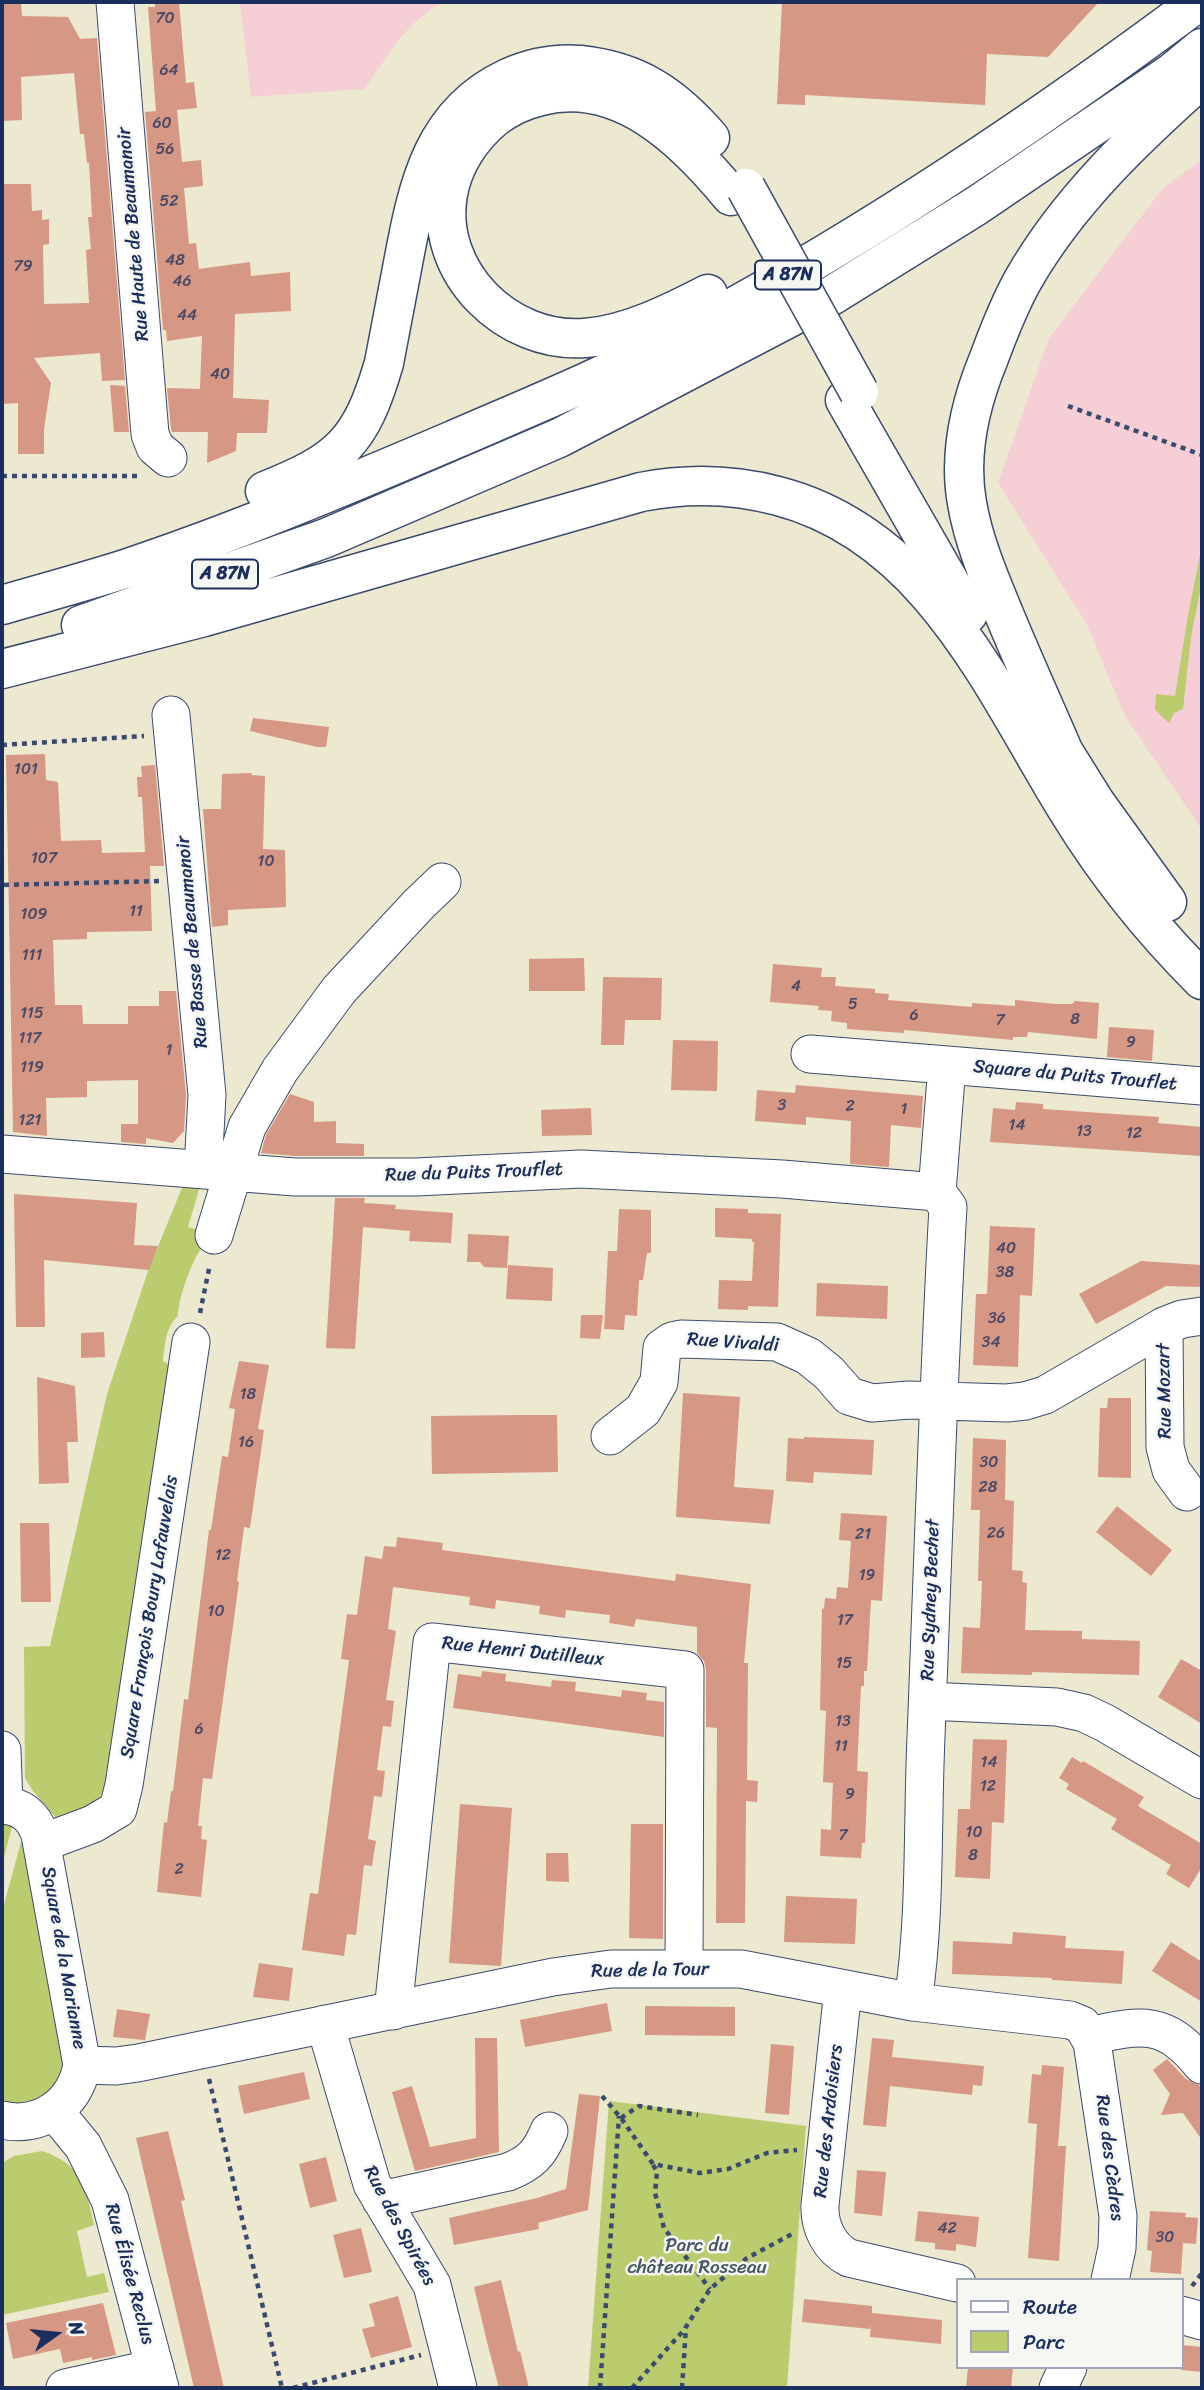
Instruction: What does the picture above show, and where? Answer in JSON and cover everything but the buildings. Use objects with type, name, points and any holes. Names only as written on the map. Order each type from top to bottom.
[{"type":"highway","name":"A 87N","points":[[2,606],[125,569],[343,488],[548,400],[672,340],[812,261],[956,173],[1121,59],[1198,2]]},
{"type":"highway","name":"A 87N","points":[[2,649],[59,633],[326,538],[559,439],[831,296],[1010,183],[1173,72],[1202,48]]},
{"type":"highway","points":[[738,192],[644,114],[616,100],[564,92],[518,103],[484,127],[453,173],[446,219],[456,259],[477,294],[492,307],[532,330],[553,336],[570,339],[604,335],[661,316],[737,279],[1121,59]]},
{"type":"highway","points":[[2,587],[207,515],[290,481],[321,466],[339,452],[355,435],[377,387],[419,187],[443,134],[453,121],[467,104],[491,86],[516,75],[558,65],[595,67],[631,76],[658,90],[698,124],[728,160],[753,233],[1065,755],[1196,946]]},
{"type":"highway","points":[[1065,755],[1007,622],[976,540],[966,501],[964,480],[970,412],[1010,304],[1038,256],[1100,175],[1202,78]]},
{"type":"highway","points":[[852,396],[1063,779],[1131,878],[1196,946]]},
{"type":"highway","points":[[2,670],[204,617],[641,492],[665,487],[712,486],[757,491],[809,506],[855,529],[891,555],[933,598],[981,664],[1072,817],[1153,926],[1202,980]]},
{"type":"street","name":"Rue Haute de Beaumanoir","points":[[115,2],[150,434],[155,447],[168,458]]},
{"type":"street","name":"Rue Basse de Beaumanoir","points":[[160,725],[218,1171]]},
{"type":"street","points":[[214,1235],[218,1171],[280,1070],[338,990],[442,882]]},
{"type":"street","name":"Square du Puits Trouflet","points":[[810,1054],[1202,1086]]},
{"type":"street","name":"Square du Puits Trouflet","points":[[939,1195],[947,1065]]},
{"type":"street","name":"Rue du Puits Trouflet","points":[[2,1154],[295,1177],[416,1177],[581,1169],[782,1179],[939,1195]]},
{"type":"street","name":"Rue Sydney Bechet","points":[[913,2002],[922,1882],[937,1402],[948,1207],[939,1195]]},
{"type":"street","points":[[937,1402],[1007,1403],[1035,1398],[1074,1379],[1164,1326],[1202,1315]]},
{"type":"street","name":"Rue Mozart","points":[[1164,1326],[1165,1447],[1171,1470],[1187,1492]]},
{"type":"street","name":"Rue Vivaldi","points":[[610,1436],[643,1410],[659,1381],[662,1348],[681,1339],[777,1342],[808,1356],[829,1373],[849,1396],[872,1403],[909,1400],[937,1402]]},
{"type":"street","name":"Square François Boury Lafauvelais","points":[[42,1843],[93,1824],[118,1809],[124,1785],[191,1342]]},
{"type":"street","name":"Rue Henri Dutilleux","points":[[393,2011],[432,1642],[685,1670],[684,1969]]},
{"type":"street","points":[[928,1701],[1057,1707],[1084,1713],[1202,1780]]},
{"type":"street","points":[[2,1750],[3,1805]]},
{"type":"street","name":"Square de la Marianne","points":[[3,1805],[19,1809],[37,1826],[82,2065],[73,2091],[55,2112]]},
{"type":"street","name":"Rue de la Tour","points":[[82,2065],[116,2066],[586,1971],[611,1969],[741,1969],[913,2002],[1070,2020],[1082,2025],[1090,2036]]},
{"type":"street","name":"Rue des Ardoisiers","points":[[843,1989],[820,2205],[825,2233],[835,2247],[849,2258],[956,2283]]},
{"type":"street","name":"Rue des Spirées","points":[[325,2024],[365,2165],[381,2200],[432,2285],[458,2388]]},
{"type":"street","points":[[1090,2036],[1128,2028],[1163,2031],[1179,2039],[1202,2065]]},
{"type":"street","name":"Rue des Cèdres","points":[[1090,2036],[1118,2216],[1117,2248],[1110,2278]]},
{"type":"street","points":[[6,2125],[37,2120],[55,2112]]},
{"type":"street","name":"Rue Élisée Reclus","points":[[55,2112],[83,2146],[110,2200],[157,2378],[120,2376],[65,2388]]},
{"type":"street","points":[[381,2200],[508,2172],[524,2166],[542,2147],[549,2131]]},
{"type":"street","points":[[1183,2315],[1202,2320]]},
{"type":"street","points":[[1058,2388],[1067,2369]]},
{"type":"path","points":[[1068,406],[1202,454]]},
{"type":"path","points":[[2,476],[137,477],[152,471],[168,458]]},
{"type":"path","points":[[2,745],[160,725]]},
{"type":"path","points":[[4,885],[160,881]]},
{"type":"path","points":[[191,1342],[206,1287],[214,1235]]},
{"type":"path","points":[[202,2050],[282,2388]]},
{"type":"path","points":[[602,2096],[657,2171],[655,2193],[664,2228],[710,2289]]},
{"type":"path","points":[[620,2117],[639,2106],[698,2115]]},
{"type":"path","points":[[600,2388],[620,2117]]},
{"type":"path","points":[[653,2164],[700,2173],[728,2169],[767,2153],[802,2149]]},
{"type":"path","points":[[632,2388],[686,2326],[710,2289],[747,2258],[796,2232]]},
{"type":"path","points":[[682,2388],[686,2326]]},
{"type":"path","points":[[293,2388],[449,2347]]},
{"type":"shaded area","points":[[240,2],[440,2],[401,37],[364,89],[251,97]]},
{"type":"shaded area","points":[[1202,159],[1202,830],[1125,716],[1087,625],[998,483],[1049,338],[1163,188]]},
{"type":"green space","points":[[1202,545],[1202,581],[1191,637],[1183,709],[1174,713],[1169,723],[1155,710],[1156,694],[1175,696]]},
{"type":"green space","points":[[184,1183],[201,1183],[188,1227],[211,1234],[192,1266],[182,1292],[178,1316],[170,1326],[165,1343],[163,1361],[173,1367],[106,1788],[90,1805],[56,1818],[25,1778],[24,1647],[50,1646],[107,1394],[148,1271]]},
{"type":"green space","points":[[2,1821],[13,1823],[2,1865]]},
{"type":"green space","points":[[21,1842],[26,1843],[65,2049],[64,2077],[35,2106],[2,2103],[2,1912]]},
{"type":"green space","name":"Parc du château Rosseau","points":[[609,2101],[806,2126],[787,2388],[588,2388]]},
{"type":"green space","points":[[42,2151],[55,2156],[74,2170],[85,2189],[94,2225],[77,2231],[87,2277],[104,2273],[109,2292],[2,2315],[2,2163],[14,2156]]}]
